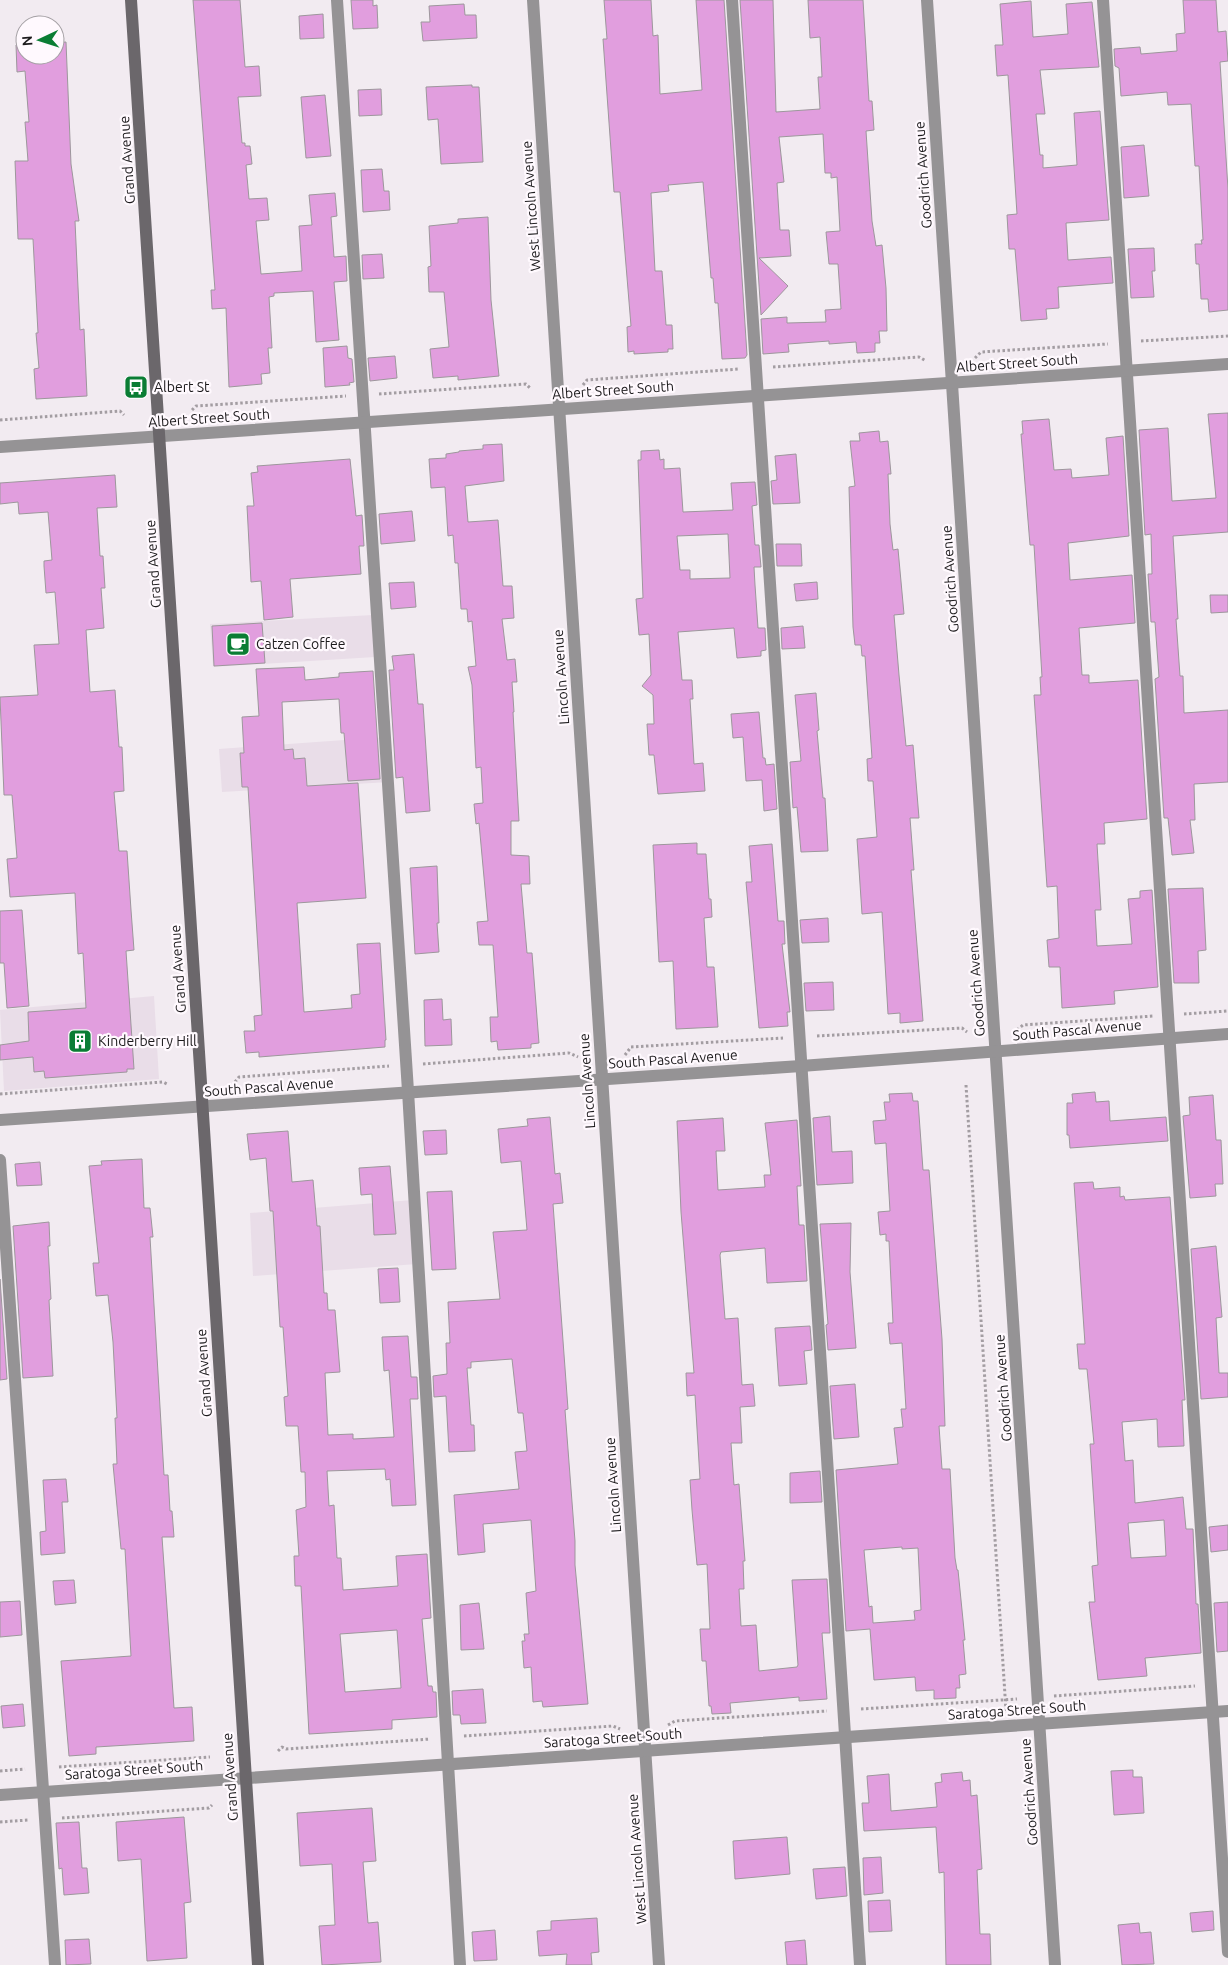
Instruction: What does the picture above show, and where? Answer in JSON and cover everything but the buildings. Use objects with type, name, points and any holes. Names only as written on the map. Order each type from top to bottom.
[{"type":"main road","name":"Grand Avenue","points":[[131,0],[258,1965]]},
{"type":"street","points":[[337,0],[408,1091],[460,1965]]},
{"type":"street","name":"West Lincoln Avenue","points":[[533,0],[559,409]]},
{"type":"street","points":[[732,0],[860,1965]]},
{"type":"street","name":"Goodrich Avenue","points":[[927,0],[1056,1965]]},
{"type":"street","points":[[1103,0],[1228,1952]]},
{"type":"street","name":"Albert Street South","points":[[0,448],[1228,364]]},
{"type":"street","name":"Lincoln Avenue","points":[[559,409],[646,1751]]},
{"type":"street","name":"South Pascal Avenue","points":[[0,1120],[800,1066],[1228,1034]]},
{"type":"street","points":[[0,1160],[55,1965]]},
{"type":"street","name":"Saratoga Street South","points":[[0,1795],[1228,1711]]},
{"type":"street","name":"West Lincoln Avenue","points":[[646,1751],[659,1965]]},
{"type":"path","points":[[976,358],[981,352],[1228,336]]},
{"type":"path","points":[[0,420],[120,412],[124,416]]},
{"type":"path","points":[[1017,1030],[1023,1025],[1228,1011]]},
{"type":"path","points":[[0,1094],[163,1082],[166,1084]]},
{"type":"path","points":[[966,1085],[1006,1711]]},
{"type":"path","points":[[1053,1696],[1211,1685]]},
{"type":"path","points":[[0,1771],[210,1757]]},
{"type":"path","points":[[0,1822],[209,1808],[212,1805]]},
{"type":"shaded area","points":[[373,615],[375,657],[213,667],[210,624]]},
{"type":"shaded area","points":[[386,737],[389,782],[222,792],[219,749]]},
{"type":"shaded area","points":[[154,996],[159,1079],[4,1091],[0,1010]]},
{"type":"shaded area","points":[[413,1200],[417,1264],[253,1276],[250,1213]]},
{"type":"place","name":"Albert St","points":[[136,387]]},
{"type":"place","name":"Catzen Coffee","points":[[238,644]]},
{"type":"place","name":"Kinderberry Hill","points":[[80,1041]]}]
